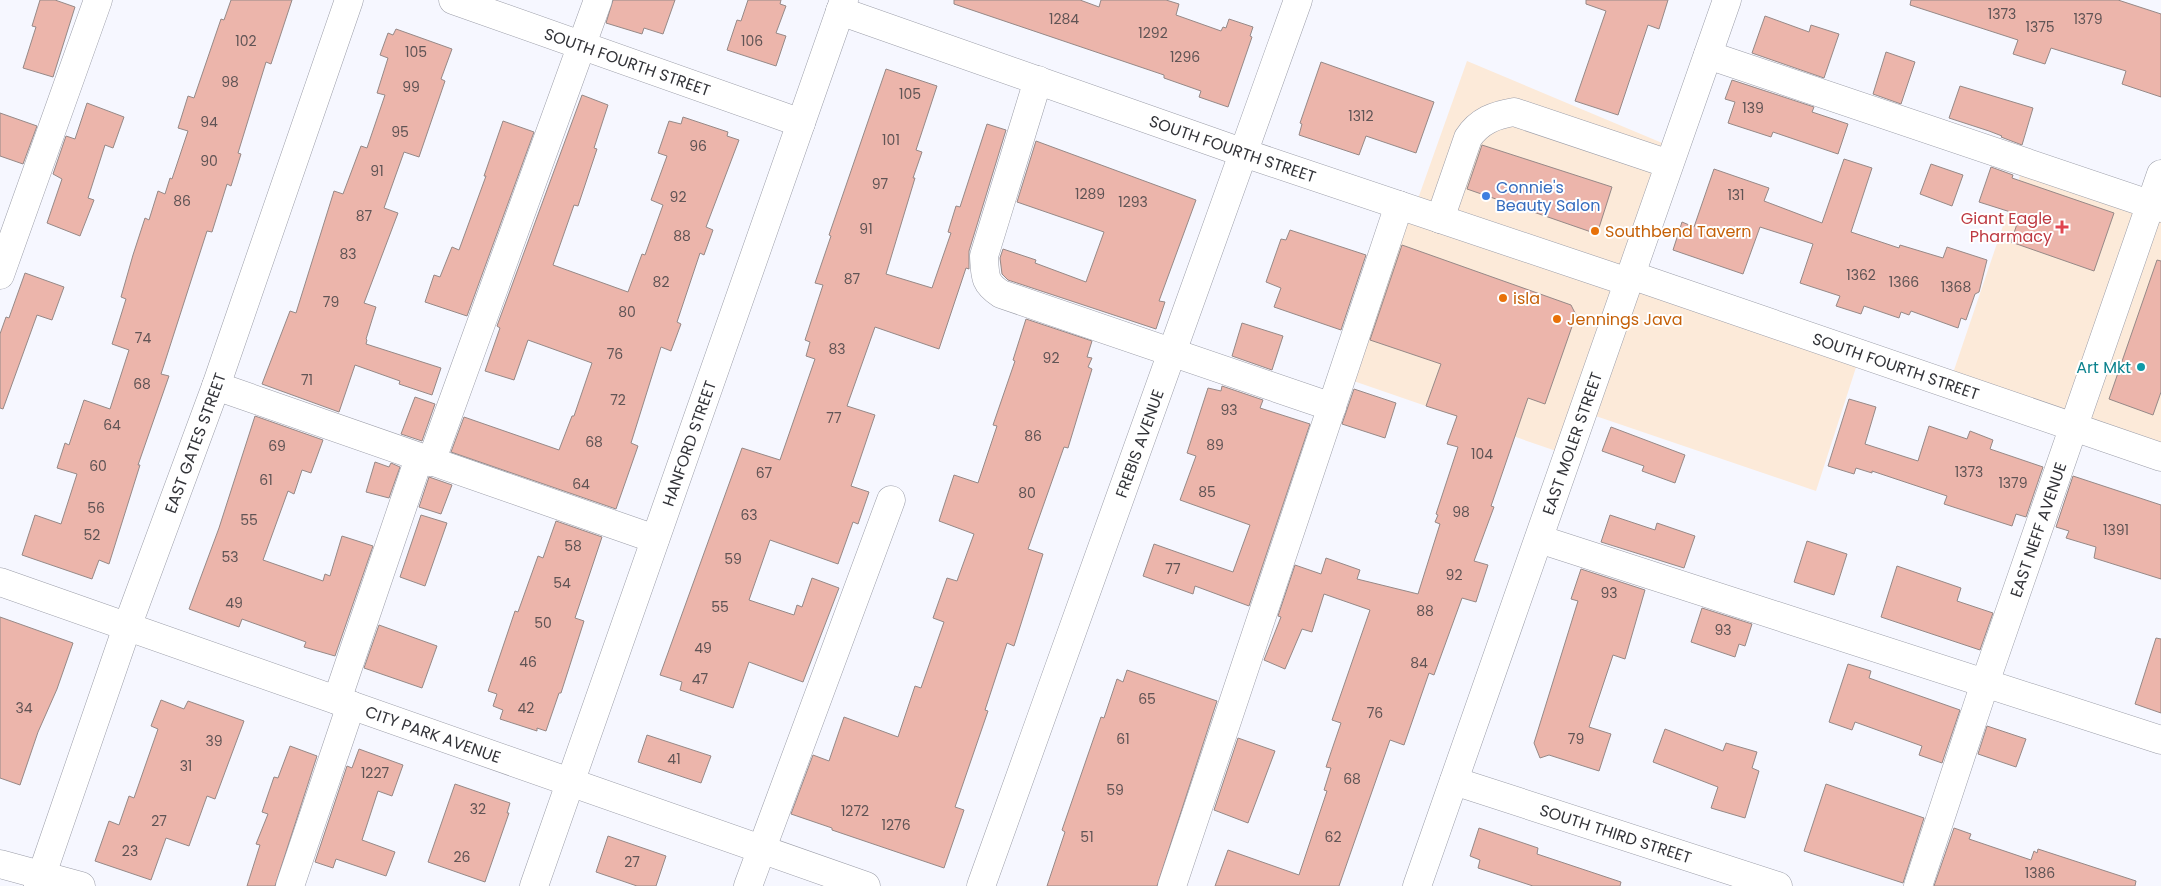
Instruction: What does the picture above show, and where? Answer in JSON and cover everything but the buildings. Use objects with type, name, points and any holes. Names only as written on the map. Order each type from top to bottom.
[{"type":"street","points":[[0,275],[98,0]]},
{"type":"street","name":"EAST GATES STREET","points":[[39,881],[128,627],[216,386],[349,0]]},
{"type":"street","name":"SOUTH FOURTH STREET","points":[[453,0],[801,123]]},
{"type":"street","points":[[290,886],[344,702],[425,460],[598,0]]},
{"type":"street","name":"FREBIS AVENUE","points":[[981,886],[1298,0]]},
{"type":"street","name":"EAST MOLER STREET","points":[[1417,886],[1727,0]]},
{"type":"street","name":"SOUTH FOURTH STREET","points":[[842,6],[1038,80],[1244,153],[1440,219],[1630,278],[2074,426],[2161,457]]},
{"type":"street","name":"HANFORD STREET","points":[[534,886],[842,6]]},
{"type":"street","points":[[1708,55],[2156,206]]},
{"type":"street","points":[[1038,80],[984,256],[984,275],[989,286],[1001,294],[1332,407]]},
{"type":"street","points":[[1440,219],[1468,138],[1473,130],[1491,117],[1503,114],[1514,112],[1669,164]]},
{"type":"street","name":"EAST NEFF AVENUE","points":[[1918,886],[1985,683],[2074,426],[2156,206],[2161,174]]},
{"type":"street","points":[[1172,886],[1399,205]]},
{"type":"street","points":[[216,386],[655,539]]},
{"type":"street","points":[[748,886],[891,500]]},
{"type":"street","points":[[1539,538],[2161,740]]},
{"type":"street","name":"CITY PARK AVENUE","points":[[0,582],[866,886]]},
{"type":"street","name":"SOUTH THIRD STREET","points":[[1454,780],[1778,886]]},
{"type":"street","points":[[0,864],[39,881],[82,886]]},
{"type":"shaded area","points":[[1467,61],[1667,145],[1623,273],[1860,355],[1816,491],[1578,410],[1562,453],[1339,376],[1396,204],[1414,210]]},
{"type":"shaded area","points":[[2026,158],[2161,204],[2161,451],[1951,379]]},
{"type":"place","name":"Connie's Beauty Salon","points":[[1486,196]]},
{"type":"place","name":"Giant Eagle Pharmacy","points":[[2062,227]]},
{"type":"place","name":"Southbend Tavern","points":[[1595,231]]},
{"type":"place","name":"isla","points":[[1503,298]]},
{"type":"place","name":"Jennings Java","points":[[1557,319]]},
{"type":"place","name":"Art Mkt","points":[[2141,367]]}]
